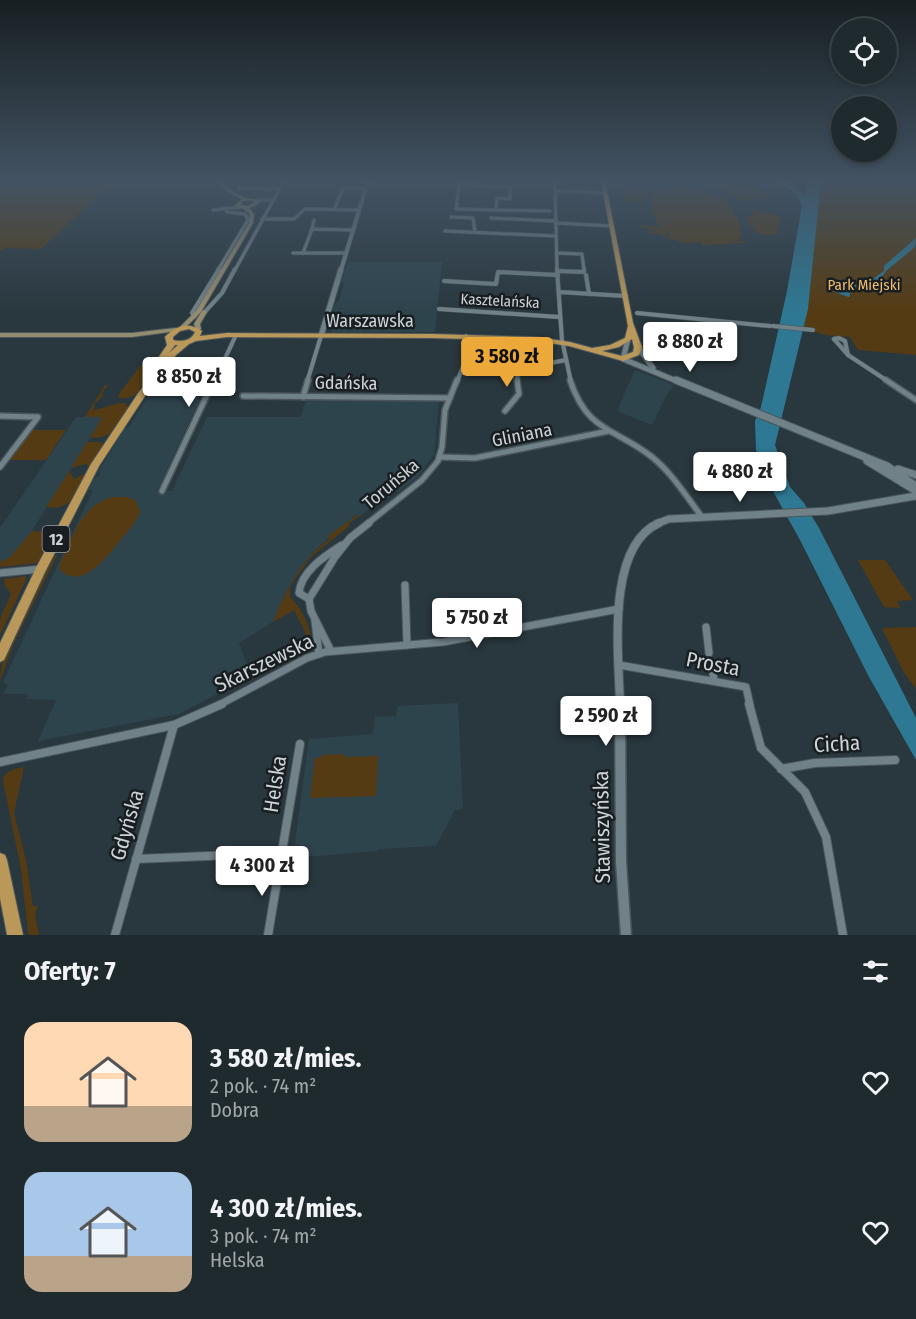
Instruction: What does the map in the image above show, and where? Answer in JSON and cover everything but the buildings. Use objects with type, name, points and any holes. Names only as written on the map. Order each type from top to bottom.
[{"type":"main road","points":[[196,339],[198,316],[250,225]]},
{"type":"main road","points":[[0,335],[132,335],[179,329],[198,316],[254,225]]},
{"type":"main road","points":[[612,226],[630,323],[638,347],[634,355],[622,359]]},
{"type":"main road","points":[[591,350],[614,347],[628,339],[630,323]]},
{"type":"main road","name":"Warszawska","points":[[179,329],[227,335]]},
{"type":"main road","name":"12","points":[[142,394],[154,370],[171,345],[170,340],[179,329]]},
{"type":"main road","points":[[132,335],[170,340]]},
{"type":"main road","name":"Warszawska","points":[[196,339],[227,335],[466,336],[562,342],[622,359]]},
{"type":"main road","name":"12","points":[[0,656],[41,569],[95,464],[173,353],[196,339]]},
{"type":"main road","name":"12","points":[[170,340],[186,343]]},
{"type":"main road","points":[[0,860],[15,935]]},
{"type":"street","points":[[245,225],[192,313],[198,316],[210,312],[234,274],[236,265],[259,225]]},
{"type":"street","points":[[303,253],[313,225]]},
{"type":"street","points":[[303,397],[355,225]]},
{"type":"street","points":[[474,225],[475,232]]},
{"type":"street","points":[[556,225],[562,342],[574,394],[581,409],[594,422],[644,451],[660,464],[702,518]]},
{"type":"street","points":[[593,225],[612,226]]},
{"type":"street","points":[[312,230],[353,230]]},
{"type":"street","points":[[446,231],[556,236]]},
{"type":"street","points":[[292,253],[346,253]]},
{"type":"street","points":[[444,281],[496,284],[498,272],[584,272],[582,254],[557,253]]},
{"type":"street","points":[[586,275],[589,294]]},
{"type":"street","points":[[559,292],[626,296]]},
{"type":"street","name":"Kasztelańska","points":[[439,309],[559,316]]},
{"type":"street","points":[[637,313],[813,330]]},
{"type":"street","points":[[162,491],[236,335]]},
{"type":"street","name":"Toruńska","points":[[314,566],[346,543],[422,480],[439,457],[445,410],[463,368],[466,336]]},
{"type":"street","points":[[622,359],[628,339]]},
{"type":"street","points":[[638,347],[645,360],[660,374]]},
{"type":"street","points":[[848,355],[916,400]]},
{"type":"street","name":"Warszawska","points":[[622,359],[887,466],[916,488]]},
{"type":"street","points":[[463,368],[516,367],[566,360]]},
{"type":"street","points":[[505,411],[519,394],[516,367]]},
{"type":"street","name":"Gdańska","points":[[243,396],[450,398]]},
{"type":"street","points":[[0,416],[38,417],[0,467]]},
{"type":"street","name":"Gliniana","points":[[439,457],[475,458],[609,431]]},
{"type":"street","name":"Warszawska","points":[[852,452],[916,488]]},
{"type":"street","points":[[887,466],[916,475]]},
{"type":"street","name":"Stawiszyńska","points":[[626,935],[621,862],[619,609],[630,559],[641,534],[662,521],[822,512],[916,496]]},
{"type":"street","name":"Toruńska","points":[[309,599],[346,543]]},
{"type":"street","points":[[327,570],[321,566],[314,566],[298,589],[299,593],[309,599],[309,607],[331,651]]},
{"type":"street","points":[[0,573],[41,569]]},
{"type":"street","points":[[405,585],[407,645]]},
{"type":"street","name":"Skarszewska","points":[[0,762],[174,725],[205,712],[319,654],[331,651],[460,640],[619,609]]},
{"type":"street","points":[[315,620],[319,654]]},
{"type":"street","points":[[705,627],[710,653]]},
{"type":"street","name":"Prosta","points":[[619,665],[746,687],[758,740],[766,754],[781,769]]},
{"type":"street","points":[[712,667],[714,681]]},
{"type":"street","name":"Gdyńska","points":[[115,935],[174,725]]},
{"type":"street","name":"Helska","points":[[268,935],[300,744]]},
{"type":"street","name":"Cicha","points":[[781,769],[814,762],[895,760]]},
{"type":"street","points":[[781,769],[805,792],[824,829],[843,935]]},
{"type":"street","points":[[136,859],[283,853]]},
{"type":"shaded area","points":[[348,262],[442,262],[435,332],[333,332],[328,328],[335,304],[339,301]]},
{"type":"shaded area","points":[[635,370],[674,385],[669,390],[652,425],[617,411]]},
{"type":"shaded area","points":[[213,371],[157,491],[172,491],[207,417],[301,417],[306,398],[439,400],[434,454],[418,477],[398,492],[394,489],[384,497],[382,496],[367,507],[369,509],[359,517],[356,515],[313,552],[286,592],[273,622],[239,643],[251,676],[179,714],[38,741],[56,700],[27,699],[28,694],[3,694],[8,685],[3,682],[93,490],[88,490],[95,478],[101,474],[98,473],[124,429],[129,427],[155,385],[175,386],[183,372]]},
{"type":"shaded area","points":[[76,417],[103,417],[28,537],[10,557],[0,562],[0,528]]},
{"type":"shaded area","points":[[458,703],[463,809],[455,810],[436,846],[378,849],[377,851],[293,858],[309,739],[373,734],[375,717],[396,716],[398,706]]},
{"type":"green space","points":[[0,225],[67,225],[41,249],[5,248],[0,251]]},
{"type":"green space","points":[[635,225],[661,227],[659,225],[741,225],[742,227],[739,228],[742,234],[739,237],[741,239],[728,243],[744,240],[746,243],[702,245],[701,242],[685,243],[667,238],[669,236],[681,239],[670,236],[667,231],[666,238],[660,234],[635,231],[658,232]]},
{"type":"green space","points":[[755,225],[779,225],[777,235],[754,232]]},
{"type":"green space","name":"Park Miejski","points":[[816,225],[916,225],[916,355],[858,350],[850,337],[826,335],[804,329]]},
{"type":"green space","points":[[155,361],[138,391],[133,396],[119,398],[119,394],[140,366]]},
{"type":"green space","points":[[105,385],[108,385],[101,395],[104,395],[95,403],[93,410],[125,403],[129,408],[110,434],[90,438],[102,417],[85,417]]},
{"type":"green space","points":[[32,430],[66,430],[46,460],[10,460]]},
{"type":"green space","points":[[87,442],[101,442],[103,445],[90,467],[85,464],[71,468]]},
{"type":"green space","points":[[69,471],[74,479],[86,473],[76,493],[62,506],[46,507]]},
{"type":"green space","points":[[112,497],[127,497],[135,500],[140,511],[137,520],[108,556],[93,570],[76,577],[60,570],[59,566],[78,525],[92,508]]},
{"type":"green space","points":[[357,515],[359,517],[310,558],[291,585],[311,555],[330,539],[328,536]]},
{"type":"green space","points":[[32,531],[54,533],[45,553],[37,563],[0,567],[0,562],[10,557]]},
{"type":"green space","points":[[57,555],[14,643],[0,681],[12,636],[50,558]]},
{"type":"green space","points":[[858,560],[885,560],[913,600],[897,601],[900,608],[884,607]]},
{"type":"green space","points":[[26,576],[0,635],[0,619],[11,594],[4,584],[4,579]]},
{"type":"green space","points":[[290,586],[290,597],[304,617],[312,641],[306,651],[289,660],[288,657],[306,647],[305,631],[294,610],[273,622]]},
{"type":"green space","points":[[916,627],[916,689],[903,671],[882,628]]},
{"type":"green space","points":[[344,754],[344,757],[378,756],[376,796],[310,798],[315,758],[321,758],[321,755]]},
{"type":"green space","points":[[24,767],[14,813],[26,860],[33,906],[38,906],[35,914],[39,935],[28,933],[21,869],[3,781],[8,772]]},
{"type":"water","points":[[799,225],[817,225],[808,309],[775,445],[790,487],[804,503],[819,528],[916,718],[916,760],[869,677],[774,493],[756,450],[755,421],[761,407],[787,291]]},
{"type":"water","points":[[916,238],[915,247],[886,271],[877,284],[852,288],[849,297],[834,292],[833,285],[839,279],[854,285],[864,285],[884,271],[884,266]]}]
